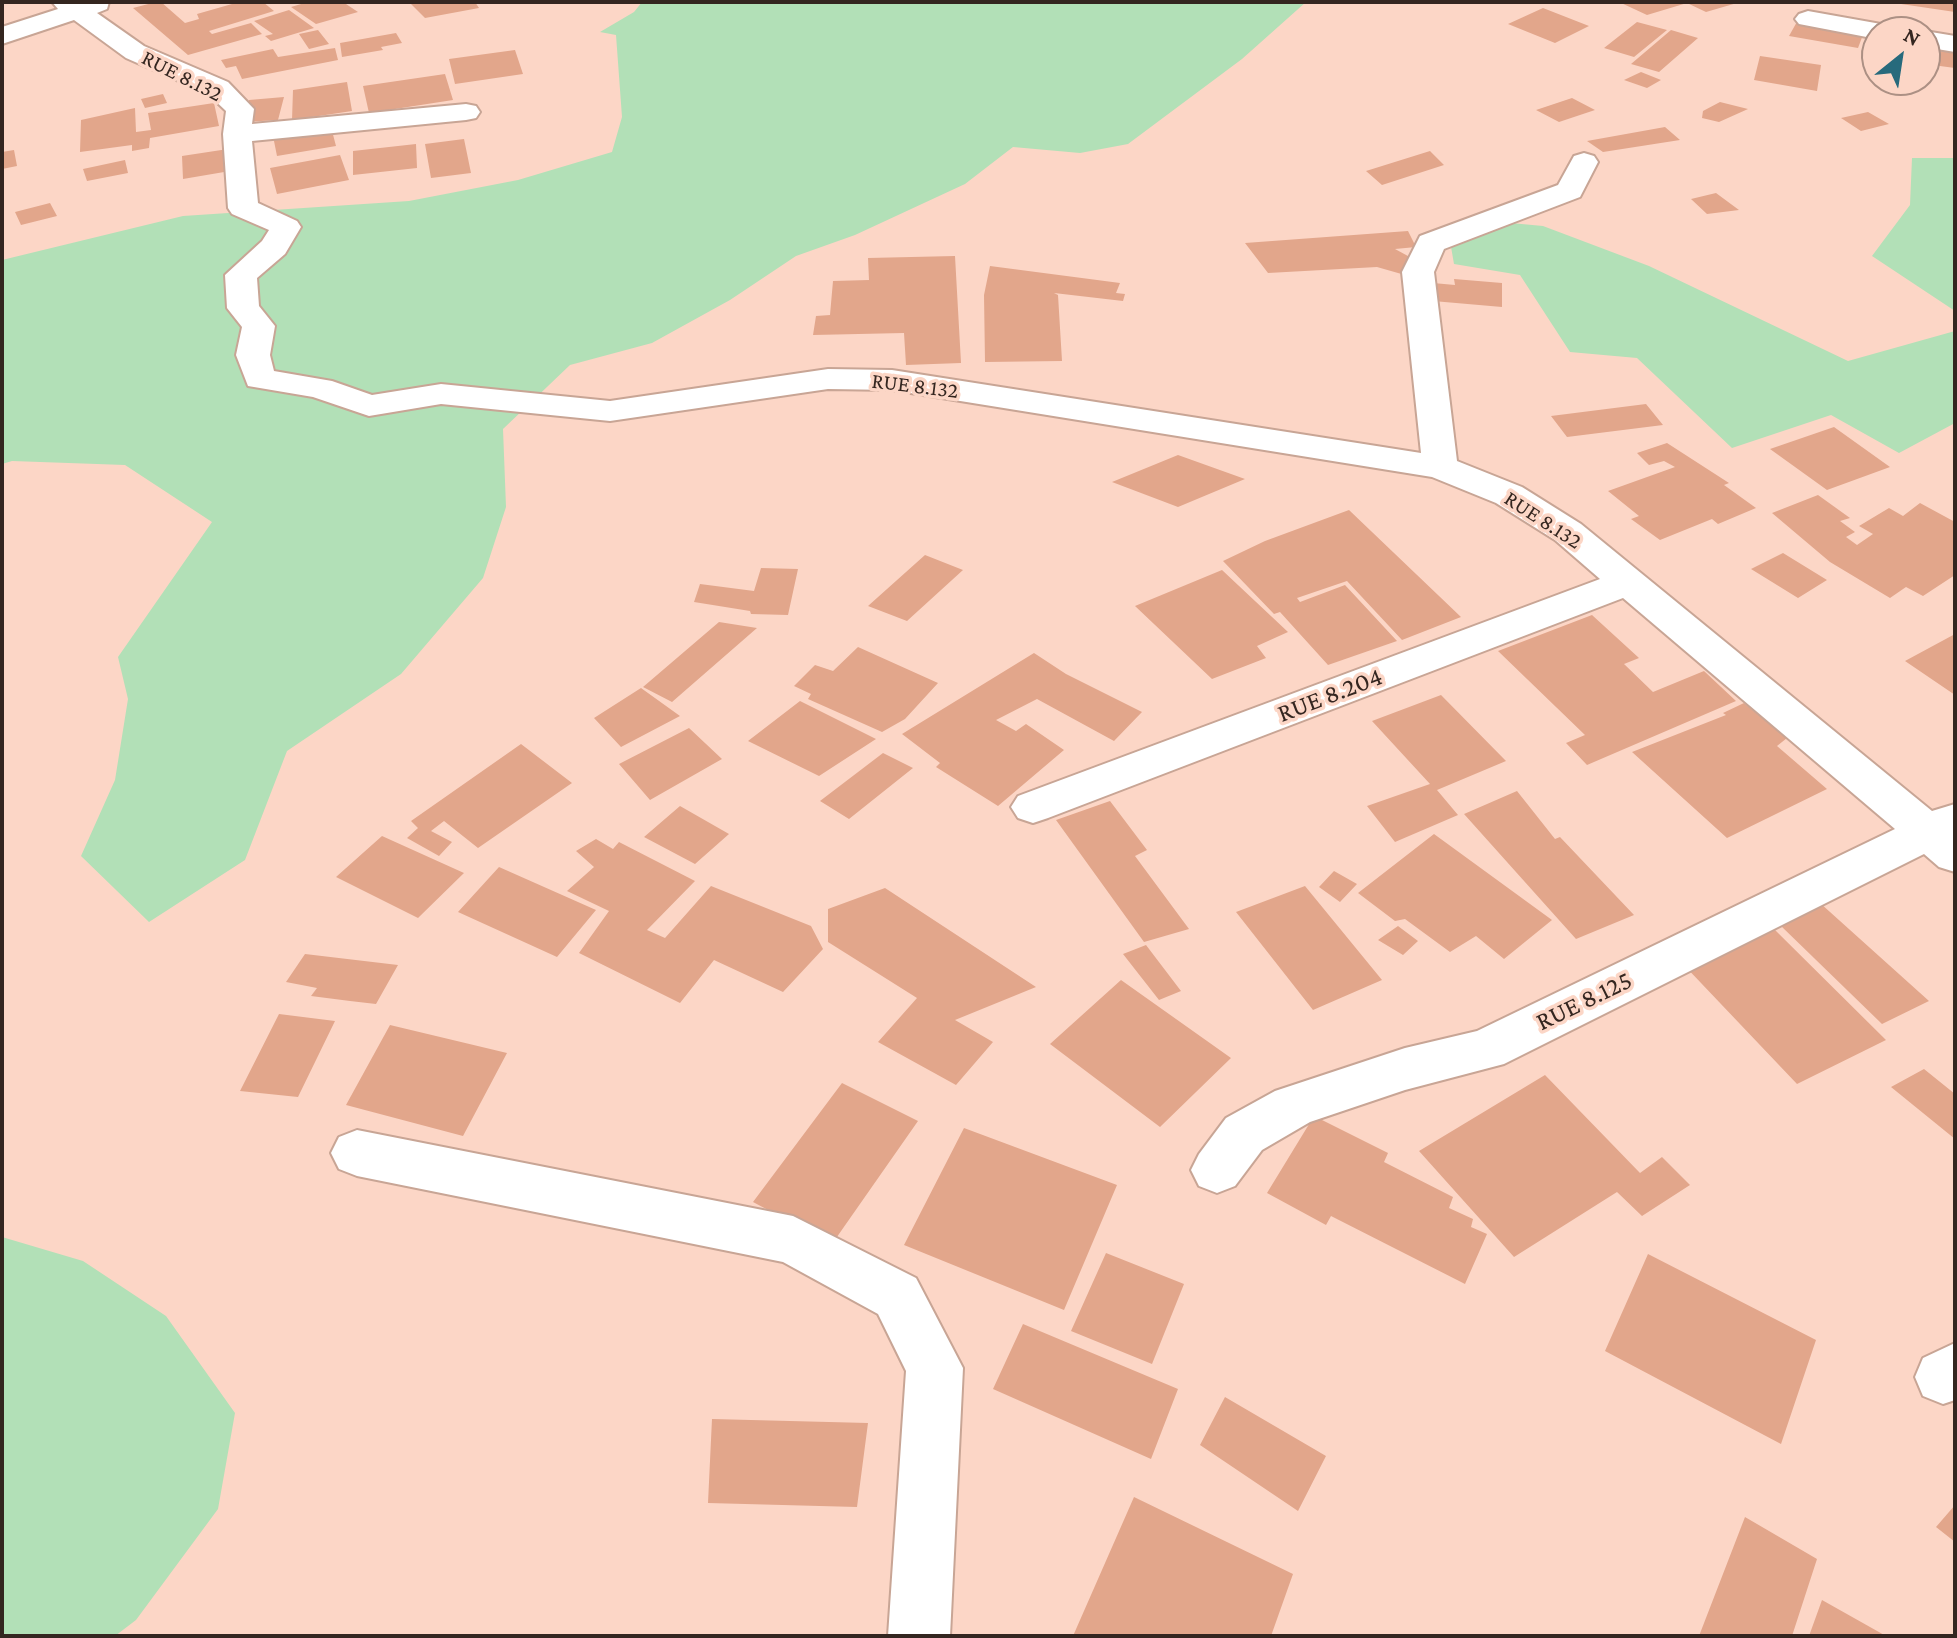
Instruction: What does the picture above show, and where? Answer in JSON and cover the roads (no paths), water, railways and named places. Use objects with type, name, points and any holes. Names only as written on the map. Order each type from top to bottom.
[{"type":"street","points":[[2,36],[82,5]]},
{"type":"street","name":"RUE 8.132","points":[[82,5],[135,52],[218,88],[240,109],[237,134],[243,208],[286,227],[274,247],[241,275],[243,308],[259,326],[253,355],[260,379],[320,388],[369,406],[441,394],[610,411],[828,379],[892,380],[1440,467],[1509,495],[1568,532],[1946,835]]},
{"type":"street","points":[[1808,19],[1861,28]]},
{"type":"street","points":[[237,134],[466,112]]},
{"type":"street","points":[[1440,467],[1418,272],[1431,243],[1570,191],[1584,162]]},
{"type":"street","name":"RUE 8.204","points":[[1033,807],[1628,582]]},
{"type":"street","name":"RUE 8.125","points":[[1217,1170],[1244,1134],[1293,1106],[1405,1069],[1487,1049],[1946,835]]},
{"type":"street","points":[[357,1153],[793,1240],[897,1296],[935,1368],[919,1636]]}]
